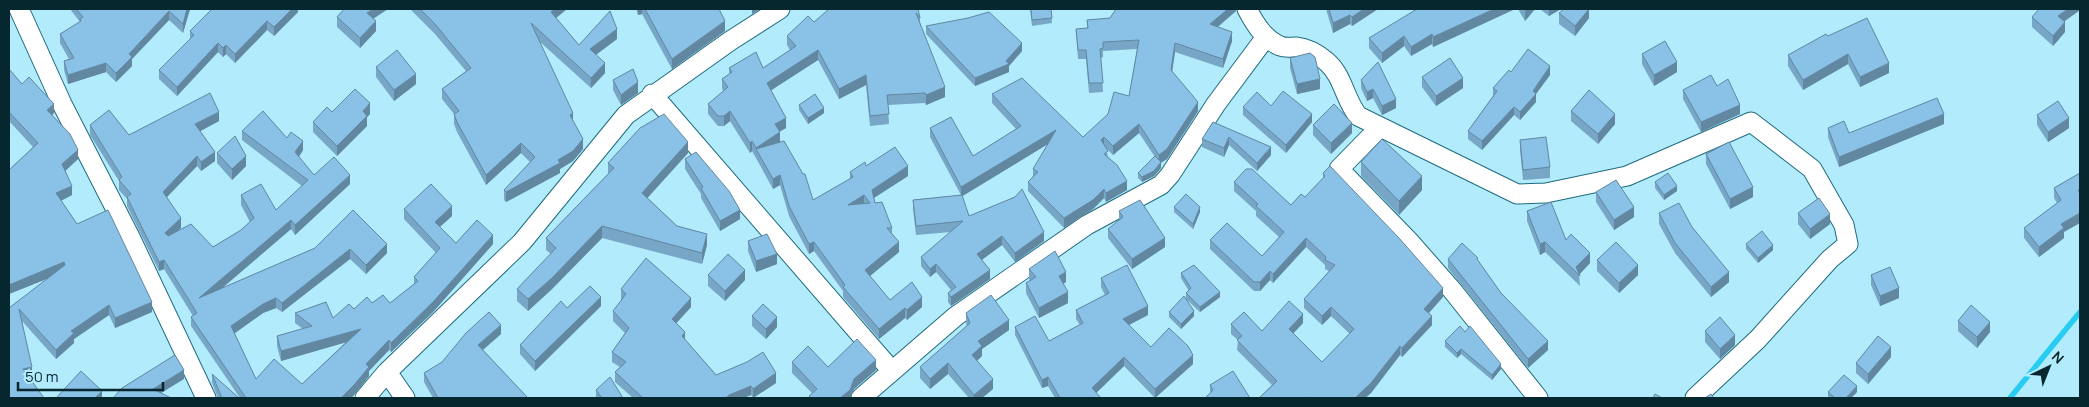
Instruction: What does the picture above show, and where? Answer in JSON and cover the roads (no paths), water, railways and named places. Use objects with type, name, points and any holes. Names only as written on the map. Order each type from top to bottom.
[{"type":"street","points":[[19,9],[62,104],[130,237],[206,398]]},
{"type":"street","points":[[365,398],[387,372],[522,242],[626,115],[652,94],[780,9]]},
{"type":"street","points":[[1247,9],[1254,23],[1266,37],[1282,46],[1298,47],[1314,53],[1328,63],[1339,79],[1350,107],[1358,116],[1517,194],[1546,194],[1627,176],[1751,122],[1812,169],[1844,225],[1848,244],[1830,259],[1758,339],[1695,398]]},
{"type":"street","points":[[861,398],[956,316],[1086,225],[1160,186],[1170,175],[1216,104],[1266,37]]},
{"type":"street","points":[[652,94],[892,371]]},
{"type":"street","points":[[1380,127],[1339,169],[1408,240],[1452,290],[1538,398]]},
{"type":"street","points":[[387,372],[405,398]]},
{"type":"waterway","points":[[2010,398],[2080,312]]}]
